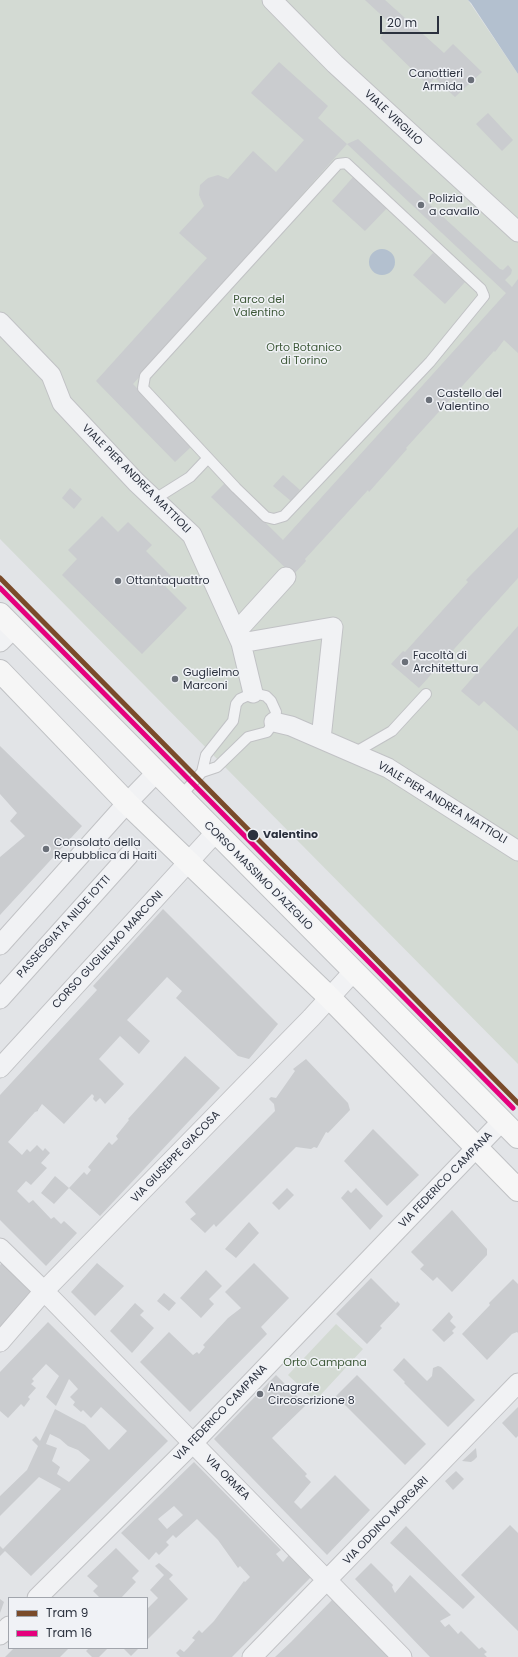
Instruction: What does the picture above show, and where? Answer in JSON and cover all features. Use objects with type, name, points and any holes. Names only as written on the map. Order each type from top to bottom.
[{"type":"main road","name":"CORSO MASSIMO D'AZEGLIO","points":[[5,628],[156,773],[518,1137]]},
{"type":"main road","points":[[0,672],[127,802],[330,998],[518,1190]]},
{"type":"street","name":"VIALE VIRGILIO","points":[[272,0],[335,64],[518,232]]},
{"type":"street","name":"VIALE PIER ANDREA MATTIOLI","points":[[0,322],[51,375],[62,403],[136,482],[192,535],[239,637],[253,693]]},
{"type":"street","points":[[239,637],[286,577]]},
{"type":"street","points":[[239,637],[337,623],[319,738]]},
{"type":"street","name":"VIALE PIER ANDREA MATTIOLI","points":[[274,722],[290,726],[388,768],[518,851]]},
{"type":"street","points":[[0,945],[127,802],[156,773]]},
{"type":"street","name":"CORSO GUGLIELMO MARCONI","points":[[0,1068],[215,833]]},
{"type":"street","name":"PASSEGGIATA NILDE IOTTI","points":[[0,999],[129,856]]},
{"type":"street","name":"VIA GIUSEPPE GIACOSA","points":[[0,1342],[44,1291],[330,998],[353,972]]},
{"type":"street","name":"VIA FEDERICO CAMPANA","points":[[38,1597],[193,1443],[502,1121]]},
{"type":"street","name":"VIA ORMEA","points":[[0,1248],[44,1291],[402,1657]]},
{"type":"street","name":"VIA ODDINO MORGARI","points":[[252,1657],[518,1383]]},
{"type":"street","points":[[0,1635],[8,1627]]},
{"type":"lane","points":[[346,163],[481,288],[484,296],[430,362],[284,516],[274,519],[266,516],[236,488],[208,458],[143,388],[145,376],[338,164],[346,163]]},
{"type":"lane","points":[[155,499],[190,477],[208,458]]},
{"type":"lane","points":[[180,797],[202,772],[206,755],[233,721],[236,704],[240,699],[253,693],[266,696],[271,701],[276,712],[274,722],[267,732],[248,737],[217,767],[202,772]]},
{"type":"lane","points":[[354,754],[392,731],[426,694]]},
{"type":"green space","name":"Parco del Valentino","points":[[0,0],[468,0],[518,74],[518,1064],[0,539]]},
{"type":"green space","name":"Orto Campana","points":[[336,1324],[363,1349],[315,1401],[288,1375]]},
{"type":"water","points":[[468,0],[518,0],[518,74],[471,3]]},
{"type":"water","points":[[382,249],[391,253],[395,262],[391,271],[382,275],[373,271],[369,262],[373,253]]},
{"type":"building","points":[[365,0],[385,0],[444,53],[453,44],[482,72],[455,97],[435,78],[428,85],[380,38],[391,24]]},
{"type":"building","points":[[279,62],[328,106],[318,118],[347,144],[133,384],[192,446],[175,462],[96,381],[207,258],[179,233],[204,206],[199,195],[200,185],[208,178],[218,175],[228,179],[253,151],[276,172],[304,140],[251,93]]},
{"type":"building","points":[[488,113],[513,140],[502,151],[476,124]]},
{"type":"building","name":"Castello del Valentino","points":[[358,139],[500,269],[503,270],[508,265],[512,270],[511,274],[505,280],[512,287],[518,279],[518,353],[504,340],[495,352],[494,351],[406,448],[407,449],[369,492],[368,490],[305,559],[306,561],[293,575],[211,497],[225,483],[283,540],[506,293],[347,144]]},
{"type":"building","points":[[354,176],[388,207],[365,231],[332,201]]},
{"type":"building","points":[[433,253],[465,282],[445,304],[413,275]]},
{"type":"building","points":[[283,475],[300,490],[291,501],[273,486]]},
{"type":"building","points":[[70,488],[82,499],[74,509],[62,498]]},
{"type":"building","name":"Ottantaquattro","points":[[102,516],[118,532],[128,522],[152,545],[146,551],[172,577],[164,585],[187,608],[142,654],[62,575],[77,559],[68,550]]},
{"type":"building","points":[[518,527],[518,578],[419,688],[391,664],[403,651],[405,652],[468,582],[466,580]]},
{"type":"building","points":[[518,626],[518,731],[484,701],[479,706],[461,691]]},
{"type":"building","points":[[0,746],[82,826],[0,915],[0,857],[25,836],[10,821],[17,813],[0,794]]},
{"type":"building","points":[[163,909],[278,1024],[249,1059],[238,1056],[176,998],[182,991],[167,977],[127,1020],[150,1041],[139,1054],[120,1036],[99,1059],[124,1084],[105,1104],[100,1098],[96,1102],[93,1099],[94,1096],[92,1094],[64,1124],[42,1104],[38,1111],[35,1112],[8,1142],[22,1155],[27,1149],[30,1152],[37,1145],[43,1151],[45,1148],[50,1153],[41,1163],[47,1168],[31,1185],[26,1181],[17,1191],[29,1203],[33,1200],[51,1219],[54,1217],[61,1224],[64,1221],[77,1233],[46,1266],[0,1220],[0,1095],[97,990],[93,986]]},
{"type":"building","points":[[185,1056],[220,1088],[100,1216],[69,1188],[84,1172],[87,1175],[91,1170],[88,1167],[109,1142],[112,1145],[118,1139],[116,1136],[129,1120],[128,1119]]},
{"type":"building","points":[[306,1059],[348,1103],[350,1110],[328,1133],[326,1132],[317,1148],[314,1147],[311,1149],[296,1147],[216,1227],[214,1224],[205,1233],[190,1219],[196,1214],[185,1202],[275,1111],[274,1104],[269,1099],[271,1097],[276,1098],[295,1071],[293,1069]]},
{"type":"building","points":[[373,1129],[419,1175],[387,1206],[344,1161]]},
{"type":"building","points":[[55,1176],[69,1188],[54,1204],[41,1193]]},
{"type":"building","points":[[287,1188],[294,1195],[279,1210],[272,1203]]},
{"type":"building","points":[[356,1188],[383,1216],[370,1230],[341,1198],[348,1190],[351,1193]]},
{"type":"building","points":[[452,1210],[487,1249],[487,1255],[452,1292],[437,1277],[433,1281],[420,1269],[424,1265],[411,1252]]},
{"type":"building","points":[[249,1222],[259,1233],[236,1258],[225,1249]]},
{"type":"building","points":[[4,1261],[35,1292],[0,1329],[0,1265]]},
{"type":"building","points":[[97,1263],[124,1286],[95,1316],[71,1292]]},
{"type":"building","points":[[254,1263],[289,1298],[261,1327],[267,1334],[190,1412],[140,1362],[169,1332],[193,1355],[197,1352],[199,1354],[205,1347],[203,1345],[228,1318],[241,1308],[225,1292]]},
{"type":"building","points":[[206,1270],[222,1286],[209,1299],[214,1304],[201,1318],[180,1298]]},
{"type":"building","points":[[371,1278],[396,1303],[397,1301],[400,1304],[380,1326],[382,1328],[367,1344],[336,1314]]},
{"type":"building","points":[[513,1279],[518,1284],[518,1333],[512,1334],[487,1360],[462,1334],[490,1305],[489,1303]]},
{"type":"building","points":[[164,1293],[176,1303],[169,1311],[157,1301]]},
{"type":"building","points":[[135,1303],[144,1311],[140,1315],[154,1328],[132,1353],[110,1331]]},
{"type":"building","points":[[449,1312],[453,1317],[450,1321],[456,1327],[452,1331],[454,1333],[444,1342],[432,1330]]},
{"type":"building","points":[[48,1322],[168,1441],[31,1576],[5,1551],[0,1556],[0,1546],[3,1549],[61,1489],[39,1477],[0,1516],[0,1496],[27,1470],[38,1446],[32,1440],[36,1436],[40,1441],[55,1409],[85,1425],[109,1450],[127,1431],[101,1407],[91,1418],[83,1410],[81,1412],[73,1405],[75,1402],[70,1397],[78,1389],[69,1379],[56,1406],[46,1397],[59,1376],[46,1364],[32,1379],[34,1381],[31,1384],[36,1388],[28,1397],[30,1399],[24,1407],[21,1404],[8,1418],[0,1411],[0,1372]],"holes":[[[50,1434],[60,1439],[68,1446],[78,1450],[90,1460],[69,1482],[57,1474],[60,1467],[52,1461],[57,1448],[46,1444]]]},
{"type":"building","points":[[404,1358],[427,1381],[432,1376],[433,1368],[438,1366],[441,1367],[475,1400],[448,1427],[393,1370]]},
{"type":"building","points":[[276,1375],[306,1405],[272,1438],[307,1474],[305,1476],[311,1482],[294,1502],[301,1509],[335,1475],[370,1510],[327,1555],[214,1439]]},
{"type":"building","points":[[357,1375],[426,1444],[405,1465],[336,1396]]},
{"type":"building","points":[[518,1407],[518,1436],[516,1438],[502,1423]]},
{"type":"building","points":[[476,1448],[477,1457],[474,1460],[471,1462],[462,1461]]},
{"type":"building","points":[[194,1462],[281,1550],[276,1554],[283,1562],[289,1555],[311,1577],[232,1657],[180,1657],[176,1653],[180,1649],[184,1652],[188,1648],[195,1640],[192,1638],[199,1630],[202,1633],[214,1621],[244,1581],[245,1582],[250,1577],[240,1566],[238,1568],[218,1540],[197,1519],[176,1538],[173,1535],[166,1542],[169,1545],[159,1555],[156,1552],[149,1560],[121,1533]],"holes":[[[174,1506],[183,1515],[167,1529],[158,1519]]]},
{"type":"building","points":[[456,1471],[464,1479],[453,1490],[445,1481]]},
{"type":"building","points":[[510,1525],[518,1533],[518,1631],[461,1575]]},
{"type":"building","points":[[406,1526],[475,1597],[463,1609],[390,1543]]},
{"type":"building","points":[[116,1548],[139,1571],[132,1578],[136,1582],[122,1597],[99,1597],[93,1591],[98,1586],[87,1576]]},
{"type":"building","points":[[159,1563],[173,1575],[169,1579],[188,1599],[148,1639],[148,1608],[158,1598],[150,1590],[164,1575],[155,1566]]},
{"type":"building","points":[[371,1563],[393,1585],[392,1587],[395,1593],[410,1575],[451,1615],[440,1621],[445,1627],[449,1624],[458,1634],[461,1631],[479,1649],[482,1647],[487,1652],[484,1654],[487,1657],[430,1657],[355,1579]]},
{"type":"building","points":[[0,1599],[4,1602],[0,1613]]},
{"type":"building","points":[[332,1600],[389,1657],[275,1657],[291,1642]]},
{"type":"building","points":[[13,1649],[68,1649],[60,1657],[5,1657]]},
{"type":"building","points":[[88,1649],[107,1649],[99,1657],[92,1657],[86,1651]]},
{"type":"building","points":[[124,1649],[138,1649],[131,1656]]},
{"type":"tram line","name":"9","points":[[0,578],[518,1103]]},
{"type":"tram line","name":"16","points":[[0,588],[513,1108]]},
{"type":"place","name":"Canottieri Armida","points":[[471,80]]},
{"type":"place","name":"Polizia a cavallo","points":[[421,205]]},
{"type":"place","name":"Castello del Valentino","points":[[429,400]]},
{"type":"place","name":"Ottantaquattro","points":[[118,581]]},
{"type":"place","name":"Facoltà di Architettura","points":[[405,662]]},
{"type":"place","name":"Guglielmo Marconi","points":[[175,679]]},
{"type":"place","name":"Valentino","points":[[253,835]]},
{"type":"place","name":"Consolato della Repubblica di Haiti","points":[[46,849]]},
{"type":"place","name":"Anagrafe Circoscrizione 8","points":[[260,1394]]},
{"type":"park label","name":"Orto Botanico di Torino","points":[[304,354]]}]
